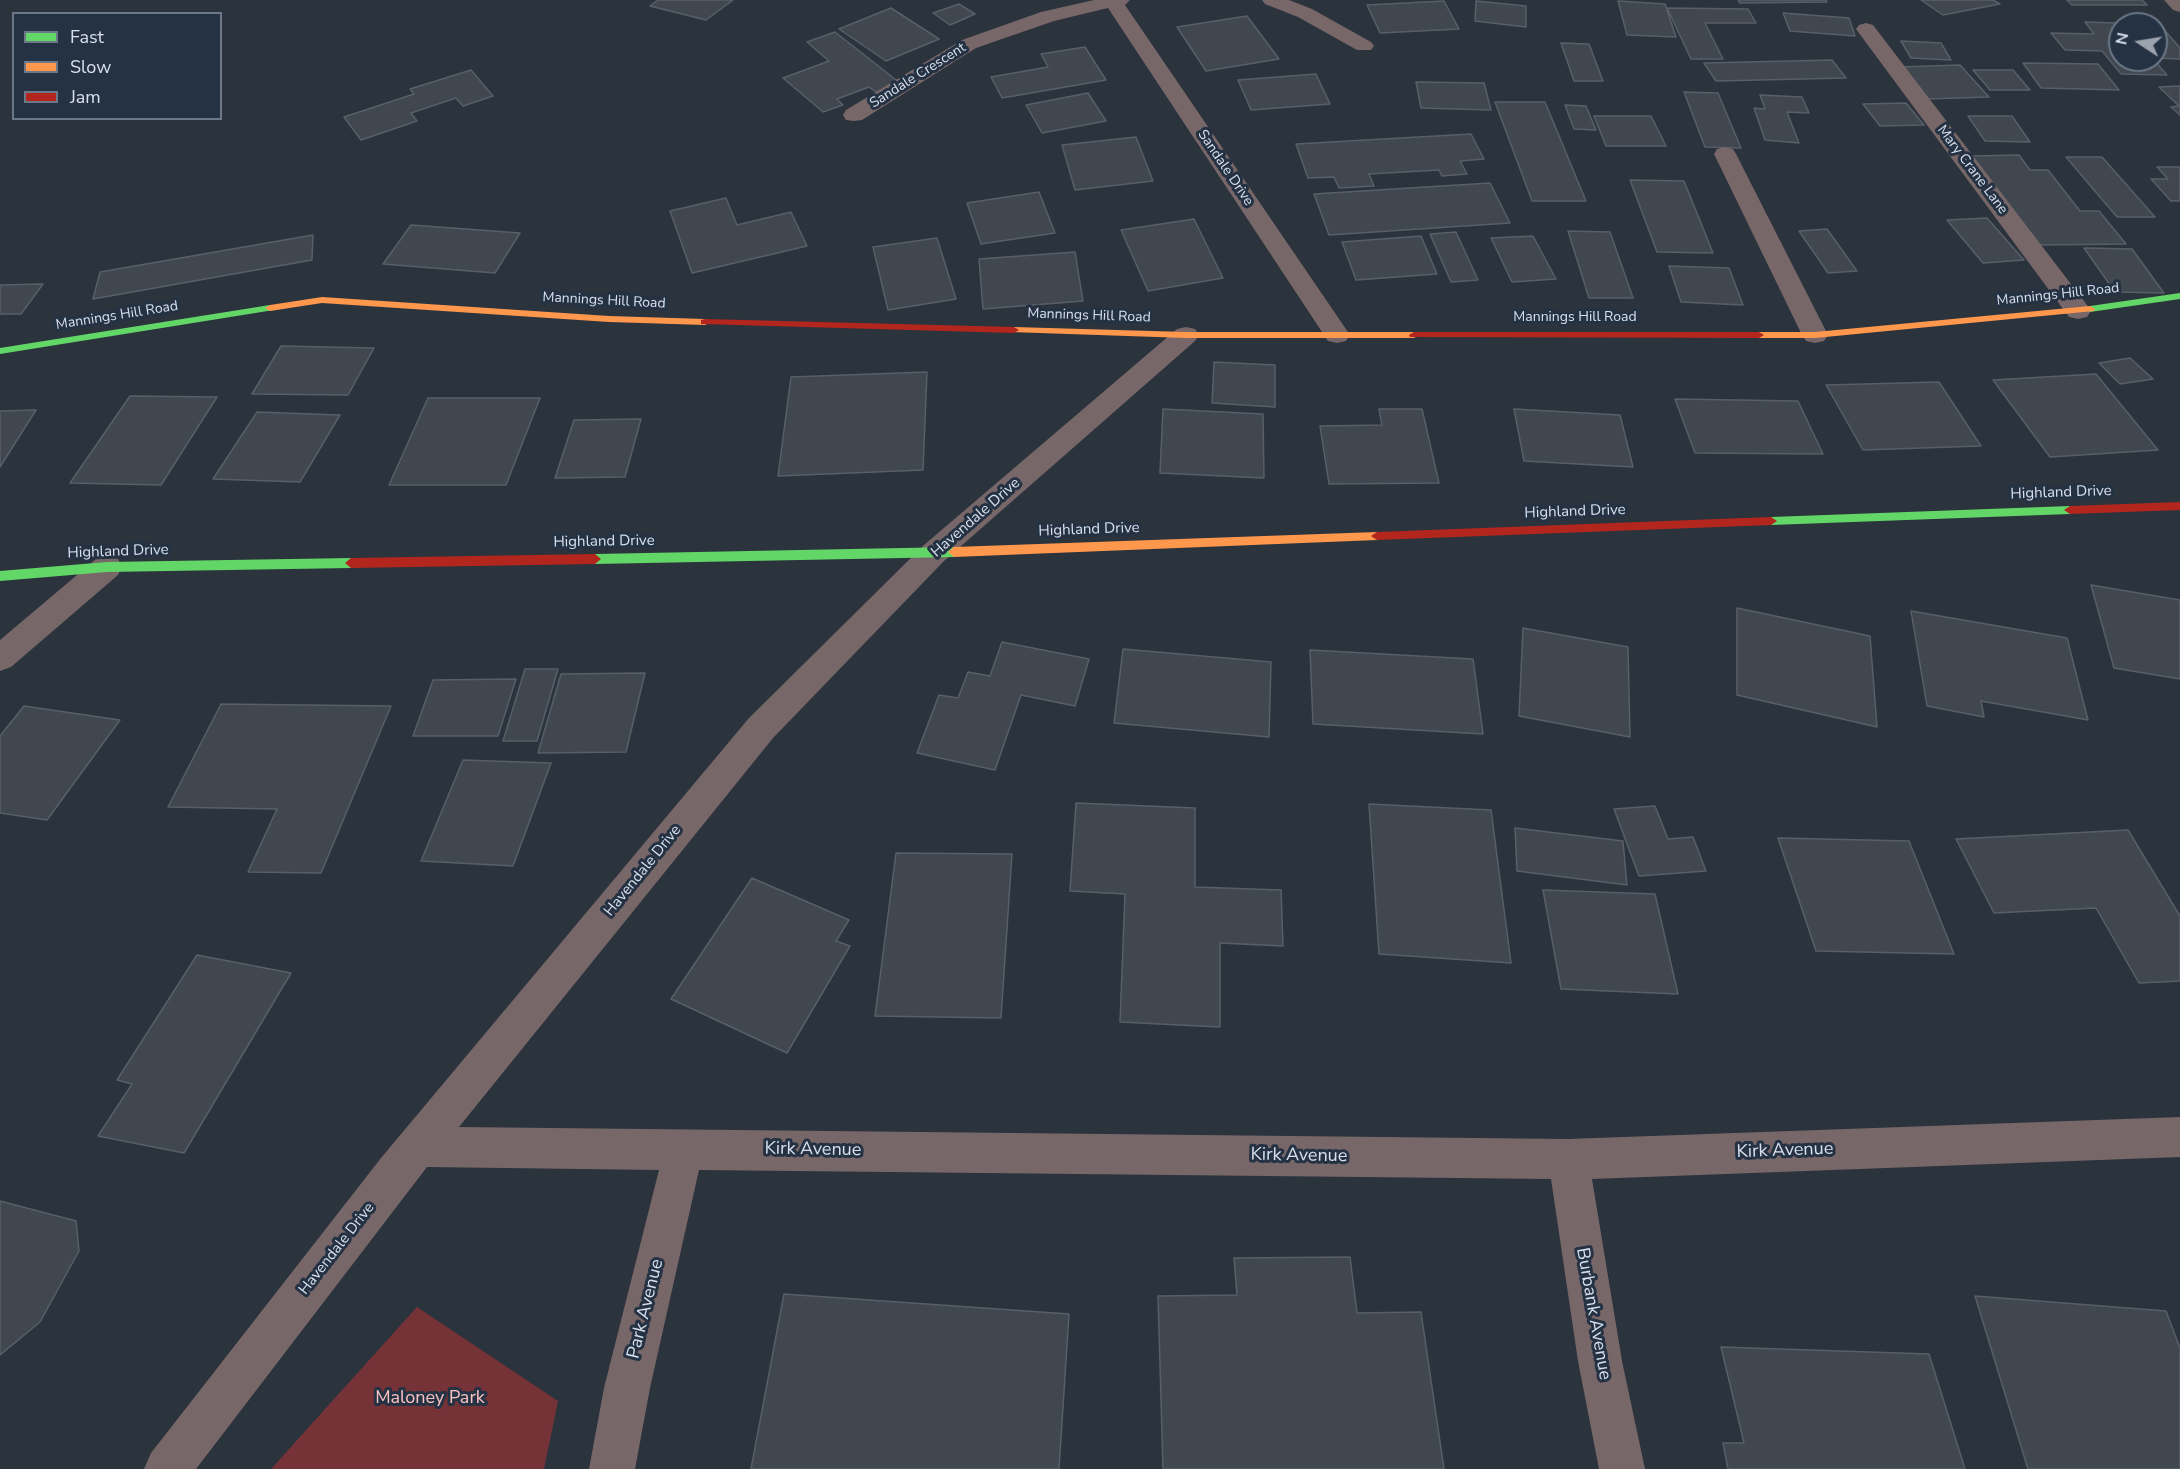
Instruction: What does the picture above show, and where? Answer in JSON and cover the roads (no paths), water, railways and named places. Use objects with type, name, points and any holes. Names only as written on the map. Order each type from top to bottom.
[{"type":"main road","name":"Mannings Hill Road","points":[[0,351],[322,300],[609,319],[1186,335],[1815,335],[2078,310],[2180,296]]},
{"type":"main road","name":"Highland Drive","points":[[0,576],[107,567],[934,553],[2180,506]]},
{"type":"street","name":"Sandale Crescent","points":[[854,115],[969,44],[1048,16],[1120,0]]},
{"type":"street","points":[[1272,0],[1305,13],[1364,46]]},
{"type":"street","points":[[2174,0],[2180,6]]},
{"type":"street","name":"Sandale Drive","points":[[1113,1],[1337,335]]},
{"type":"street","name":"Mary Crane Lane","points":[[1866,28],[2078,310]]},
{"type":"street","points":[[1725,154],[1815,335]]},
{"type":"street","name":"Havendale Drive","points":[[167,1469],[417,1147],[761,728],[934,553],[1186,335]]},
{"type":"street","points":[[0,658],[107,567]]},
{"type":"street","name":"Kirk Avenue","points":[[417,1147],[1568,1159],[2180,1137]]},
{"type":"street","name":"Park Avenue","points":[[612,1469],[627,1388],[684,1149]]},
{"type":"street","name":"Burbank Avenue","points":[[1568,1159],[1600,1361],[1622,1469]]},
{"type":"park label","name":"Maloney Park","points":[[430,1399]]}]
